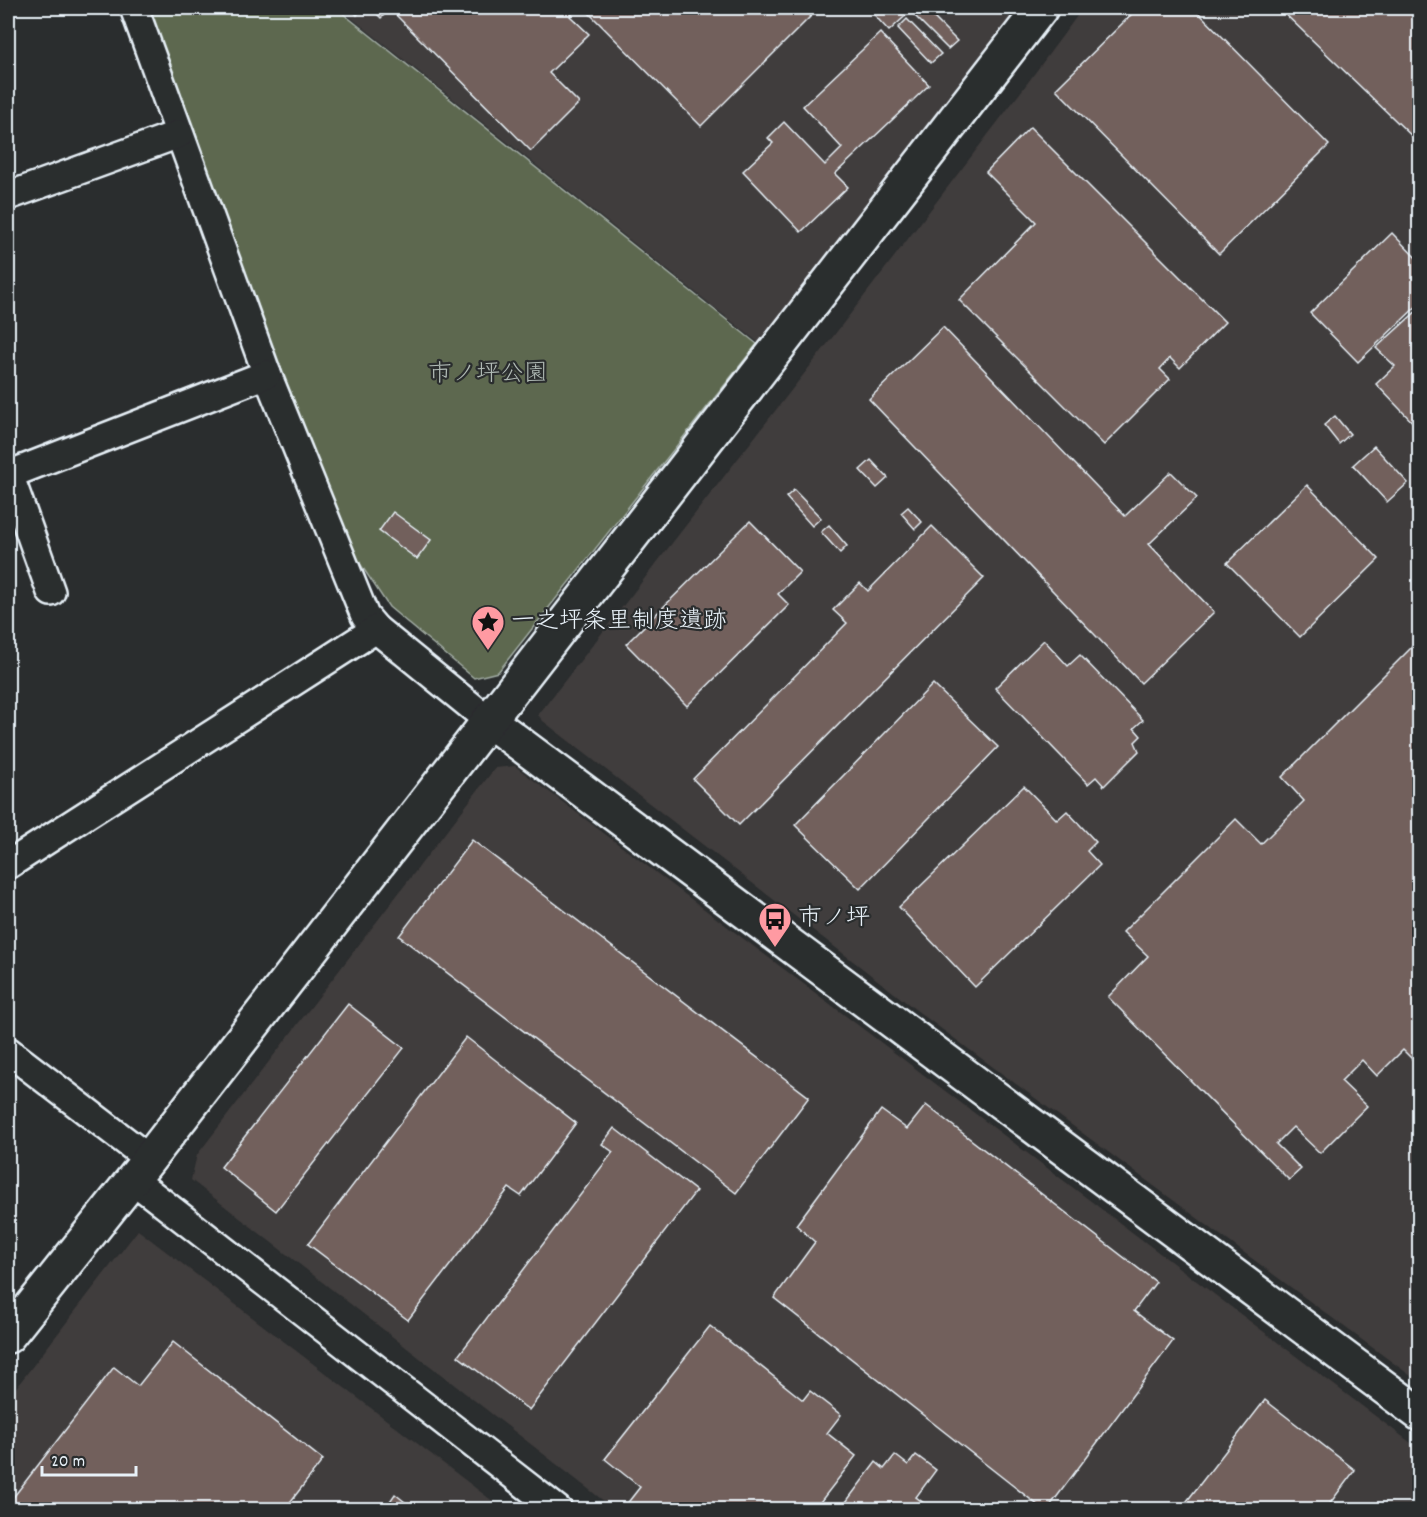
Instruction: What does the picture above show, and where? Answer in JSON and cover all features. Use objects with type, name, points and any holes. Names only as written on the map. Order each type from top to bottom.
[{"type":"street","points":[[134,8],[267,374],[365,616],[375,629],[488,720],[1419,1414]]},
{"type":"street","points":[[8,1336],[1041,8]]},
{"type":"street","points":[[8,196],[179,134]]},
{"type":"street","points":[[51,592],[8,475],[267,374]]},
{"type":"street","points":[[8,865],[375,629]]},
{"type":"street","points":[[8,1051],[140,1169],[558,1509]]},
{"type":"shaded area","points":[[339,8],[1021,8],[760,344]]},
{"type":"shaded area","points":[[1083,8],[1419,8],[1419,1382],[920,1013],[538,715],[825,347]]},
{"type":"shaded area","points":[[515,766],[1419,1449],[1419,1509],[614,1509],[191,1180],[197,1155],[495,768]]},
{"type":"shaded area","points":[[138,1230],[503,1509],[8,1509],[8,1398]]},
{"type":"green space","name":"市ノ坪公園","points":[[143,8],[336,8],[757,344],[498,672],[474,678],[389,607],[353,553],[186,131]]},
{"type":"building","points":[[349,8],[364,8],[357,15]]},
{"type":"building","points":[[371,8],[579,8],[570,16],[589,34],[549,73],[579,103],[531,151],[390,9],[381,18]]},
{"type":"building","points":[[584,8],[819,8],[701,126]]},
{"type":"building","points":[[868,8],[914,8],[889,31]]},
{"type":"building","points":[[919,8],[924,8],[957,41],[948,49],[913,14]]},
{"type":"building","points":[[1138,8],[1194,8],[1329,145],[1219,254],[1056,89]]},
{"type":"building","points":[[1279,8],[1420,8],[1420,144]]},
{"type":"building","points":[[907,19],[941,54],[931,63],[898,28]]},
{"type":"building","points":[[880,33],[929,85],[835,174],[848,187],[801,232],[743,171],[773,143],[768,138],[784,122],[825,165],[842,148],[803,106]]},
{"type":"building","points":[[1030,127],[1225,322],[1180,368],[1170,358],[1160,369],[1170,379],[1104,445],[959,300],[1036,222],[986,172]]},
{"type":"building","points":[[1392,233],[1420,262],[1420,303],[1358,362],[1310,313]]},
{"type":"building","points":[[1420,308],[1420,430],[1376,384],[1395,366],[1376,348]]},
{"type":"building","points":[[943,327],[1125,516],[1171,472],[1197,498],[1149,544],[1214,612],[1141,683],[869,399]]},
{"type":"building","points":[[1335,416],[1350,434],[1339,444],[1324,425]]},
{"type":"building","points":[[1374,446],[1408,483],[1387,502],[1353,465]]},
{"type":"building","points":[[871,460],[888,478],[877,488],[860,470]]},
{"type":"building","points":[[1307,485],[1379,559],[1300,637],[1227,563]]},
{"type":"building","points":[[794,490],[821,518],[812,526],[786,497]]},
{"type":"building","points":[[908,507],[922,522],[915,529],[901,513]]},
{"type":"building","points":[[393,512],[431,540],[417,559],[379,531]]},
{"type":"building","points":[[750,521],[800,572],[778,594],[789,605],[687,706],[626,644]]},
{"type":"building","points":[[829,525],[847,546],[840,553],[821,532]]},
{"type":"building","points":[[932,526],[984,578],[739,825],[693,779],[847,623],[833,610],[860,583],[868,591]]},
{"type":"building","points":[[1420,639],[1420,1067],[1403,1050],[1377,1076],[1362,1060],[1341,1081],[1367,1106],[1320,1153],[1293,1127],[1276,1144],[1301,1169],[1289,1180],[1108,997],[1148,956],[1123,932],[1236,819],[1261,844],[1304,801],[1282,777]]},
{"type":"building","points":[[1044,640],[1068,666],[1080,655],[1143,720],[1134,728],[1141,736],[1135,742],[1139,751],[1104,786],[1096,777],[1088,784],[995,688]]},
{"type":"building","points":[[933,684],[998,747],[860,889],[795,825]]},
{"type":"building","points":[[1024,786],[1057,820],[1067,811],[1096,842],[1087,851],[1100,865],[975,987],[899,907]]},
{"type":"building","points":[[472,840],[809,1097],[736,1193],[399,936]]},
{"type":"building","points":[[348,1004],[404,1048],[276,1211],[221,1167]]},
{"type":"building","points":[[466,1037],[576,1123],[521,1196],[509,1188],[408,1320],[308,1244]]},
{"type":"building","points":[[926,1105],[1156,1282],[1134,1311],[1173,1341],[1047,1510],[1044,1510],[774,1298],[815,1242],[796,1225],[881,1110],[907,1129]]},
{"type":"building","points":[[614,1128],[696,1191],[529,1410],[458,1356],[613,1152],[602,1144]]},
{"type":"building","points":[[710,1326],[803,1400],[810,1391],[841,1415],[827,1433],[856,1456],[814,1510],[670,1510],[664,1505],[661,1510],[632,1510],[626,1505],[640,1487],[605,1459]]},
{"type":"building","points":[[173,1342],[323,1460],[284,1510],[8,1510],[8,1504],[114,1367],[138,1386]]},
{"type":"building","points":[[1265,1400],[1355,1470],[1325,1510],[1180,1510]]},
{"type":"building","points":[[895,1455],[908,1465],[916,1455],[936,1470],[916,1497],[933,1510],[840,1510],[876,1462],[884,1469]]},
{"type":"building","points":[[395,1494],[415,1510],[384,1510]]},
{"type":"place","name":"一之坪条里制度遺跡","points":[[488,651]]},
{"type":"place","name":"市ノ坪","points":[[775,948]]}]
